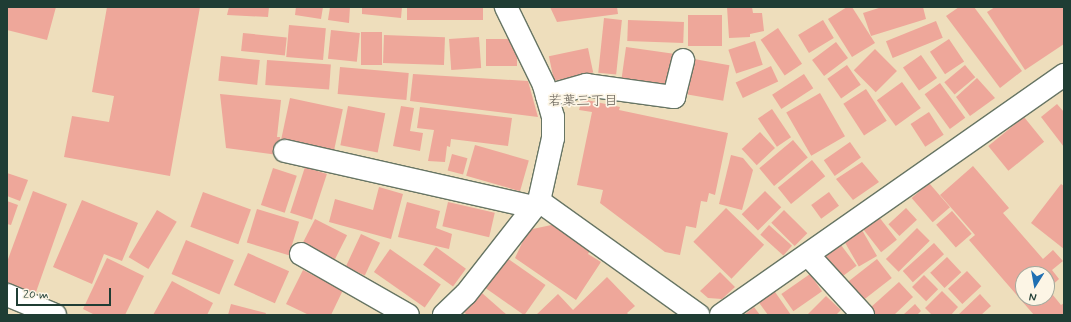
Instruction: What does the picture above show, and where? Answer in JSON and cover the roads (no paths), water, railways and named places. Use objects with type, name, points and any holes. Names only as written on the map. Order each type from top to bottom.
[{"type":"street","points":[[444,315],[466,294],[537,204],[553,138],[553,117],[547,96],[506,7]]},
{"type":"street","points":[[547,96],[586,86],[674,97],[683,60]]},
{"type":"street","points":[[721,315],[809,256],[902,186],[1064,75]]},
{"type":"street","points":[[285,151],[537,204],[698,315]]},
{"type":"street","points":[[301,254],[408,315]]},
{"type":"street","points":[[809,256],[863,315]]},
{"type":"street","points":[[7,295],[55,315]]},
{"type":"district","name":"若葉三丁目","points":[[583,101]]}]
